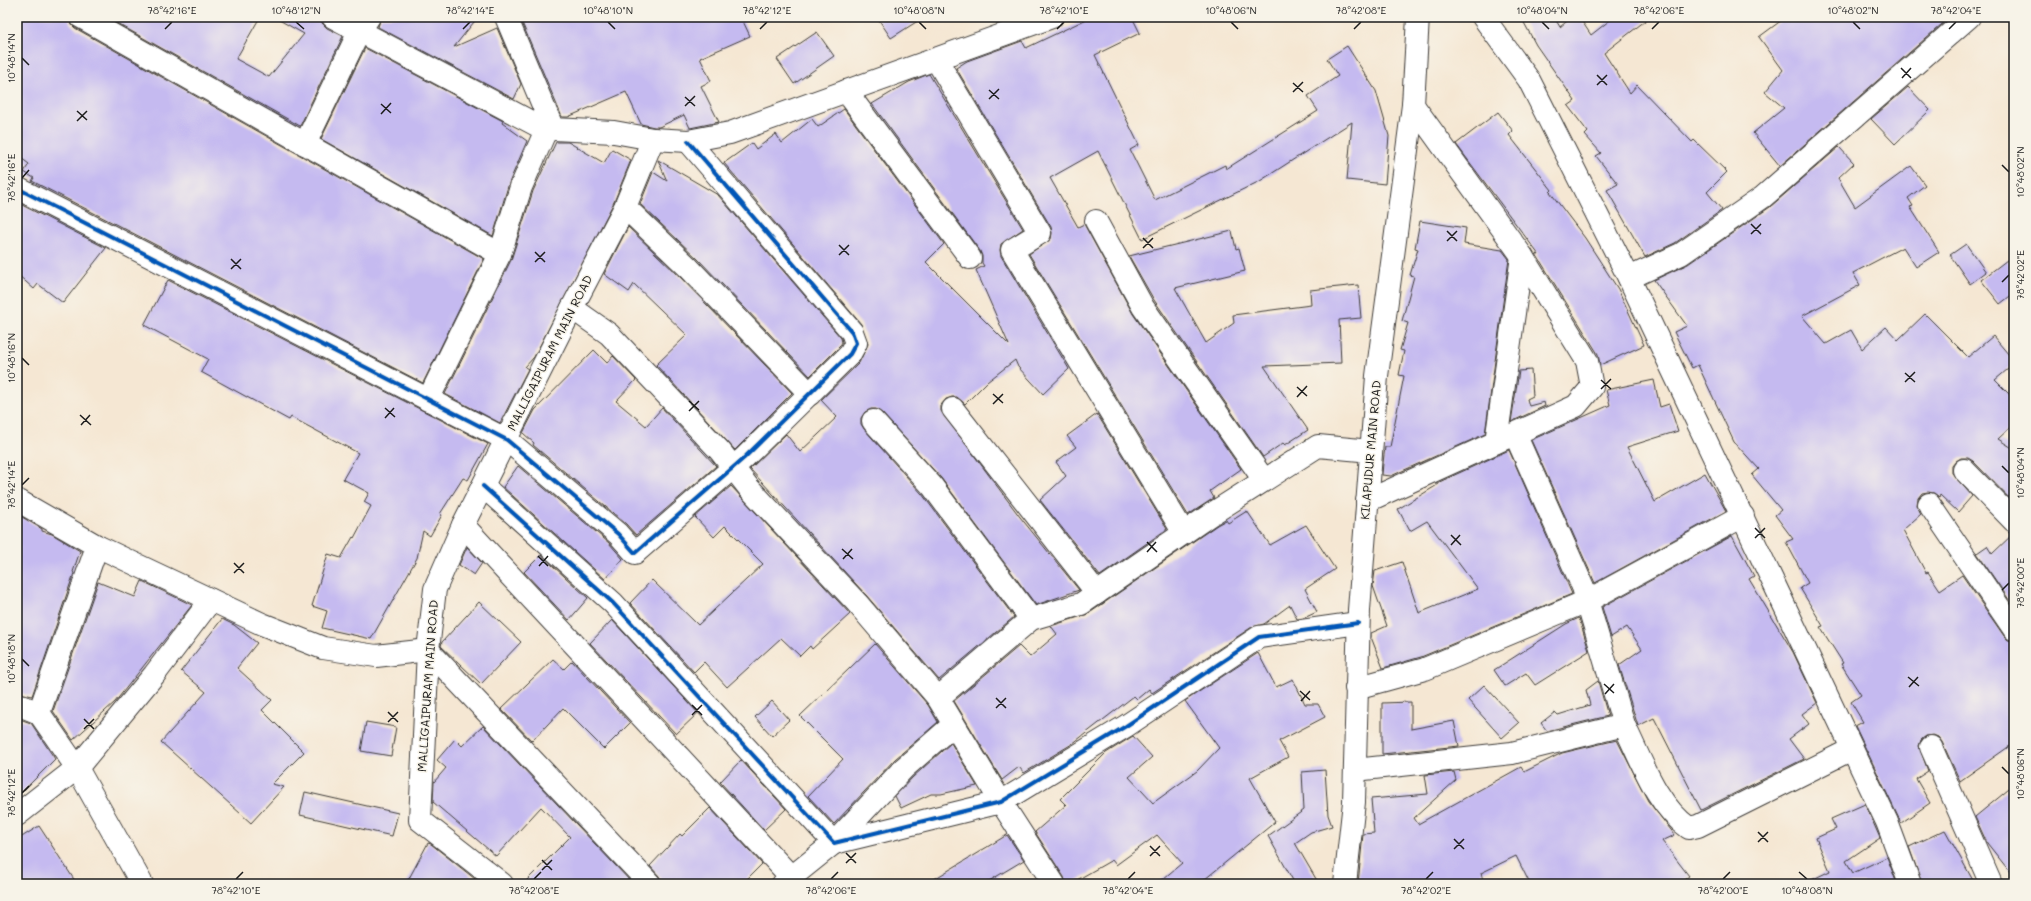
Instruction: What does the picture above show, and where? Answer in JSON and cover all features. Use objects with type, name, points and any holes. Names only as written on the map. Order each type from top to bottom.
[{"type":"street","points":[[333,17],[364,24],[550,129],[614,132],[652,139],[688,141],[730,133],[1052,17]]},
{"type":"street","points":[[428,400],[500,254],[521,187],[550,129],[506,17]]},
{"type":"street","name":"KILAPUDUR MAIN ROAD","points":[[1345,884],[1354,802],[1358,623],[1377,376],[1413,105],[1418,17]]},
{"type":"street","points":[[1629,278],[1681,254],[1764,197],[1969,17]]},
{"type":"street","points":[[90,19],[500,254]]},
{"type":"street","points":[[1491,20],[1529,80],[1629,278],[1887,822],[1910,884]]},
{"type":"street","points":[[306,144],[364,24]]},
{"type":"street","points":[[936,59],[1040,233],[1012,250],[1184,533]]},
{"type":"street","points":[[846,91],[970,258]]},
{"type":"street","points":[[1367,501],[1576,406],[1592,387],[1587,361],[1522,256],[1413,105]]},
{"type":"street","name":"MALLIGAIPURAM MAIN ROAD","points":[[502,884],[420,820],[428,650],[435,589],[463,526],[572,308],[625,207],[652,139]]},
{"type":"street","points":[[17,188],[507,440],[618,534],[635,553],[733,467],[810,394],[850,354],[856,343],[852,332],[688,141]]},
{"type":"street","points":[[625,207],[688,268],[810,394]]},
{"type":"street","points":[[1096,221],[1143,307],[1264,480]]},
{"type":"street","points":[[1522,256],[1505,438],[1583,587],[1624,725],[1660,797],[1683,824],[1689,828],[1698,826],[1852,749]]},
{"type":"street","points":[[572,308],[609,334],[720,450],[749,488],[857,603],[938,698],[1001,802],[1054,884]]},
{"type":"street","points":[[953,409],[1097,593]]},
{"type":"street","points":[[873,421],[932,486],[1031,619]]},
{"type":"street","points":[[938,698],[1031,619],[1081,604],[1184,533],[1318,446],[1371,451]]},
{"type":"street","points":[[1964,470],[2014,521]]},
{"type":"street","points":[[483,486],[613,603],[834,843]]},
{"type":"street","points":[[17,500],[97,546],[262,624],[323,648],[376,656],[428,650],[650,884]]},
{"type":"street","points":[[1929,504],[2014,629]]},
{"type":"street","points":[[1356,688],[1425,669],[1587,601],[1743,516]]},
{"type":"street","points":[[463,526],[788,881],[834,843],[904,768],[953,725]]},
{"type":"street","points":[[39,713],[97,546]]},
{"type":"street","points":[[17,815],[77,768],[154,675],[211,600]]},
{"type":"street","points":[[834,843],[1001,802],[1126,726],[1259,637],[1358,623]]},
{"type":"street","points":[[17,704],[39,713],[77,768],[142,884]]},
{"type":"street","points":[[1355,770],[1512,753],[1624,725]]},
{"type":"street","points":[[1932,747],[1991,884]]},
{"type":"building","points":[[17,17],[69,17],[70,23],[75,28],[484,259],[423,383],[32,181],[34,178],[24,172],[29,164],[17,155]]},
{"type":"building","points":[[106,17],[260,17],[236,59],[269,77],[304,34],[274,17],[321,17],[322,23],[327,28],[343,36],[300,126]]},
{"type":"building","points":[[381,17],[478,17],[454,47],[497,28],[521,84],[514,99],[378,27]]},
{"type":"building","points":[[741,17],[750,36],[700,58],[711,81],[701,86],[719,122],[690,128],[684,115],[659,127],[654,127],[641,124],[626,92],[568,117],[562,117],[520,18]]},
{"type":"building","points":[[877,17],[924,17],[891,38]]},
{"type":"building","points":[[1091,17],[1132,17],[1140,33],[1095,55],[1139,145],[1130,150],[1155,200],[1225,165],[1226,169],[1318,111],[1308,96],[1338,76],[1327,59],[1347,46],[1376,91],[1389,136],[1385,184],[1347,180],[1352,122],[1260,181],[1142,239],[1098,151],[1050,178],[1078,227],[1084,224],[1133,314],[1241,469],[1210,491],[1214,498],[1188,515],[1029,254],[1051,239],[1051,227],[956,68],[967,61],[1022,41],[1026,48]]},
{"type":"building","points":[[1521,17],[1554,17],[1560,27],[1572,17],[1579,17],[1591,35],[1614,17],[1650,17],[1604,53],[1630,93],[1637,85],[1692,142],[1694,140],[1727,172],[1707,192],[1722,210],[1675,243],[1645,257],[1607,190],[1618,184],[1596,156],[1601,153],[1585,135],[1588,132],[1568,106],[1575,101],[1536,45]]},
{"type":"building","points":[[1786,17],[1950,17],[1780,166],[1753,133],[1784,108],[1765,92],[1783,70],[1759,37]]},
{"type":"building","points":[[817,32],[834,56],[794,84],[777,59]]},
{"type":"building","points":[[365,48],[503,121],[502,123],[527,141],[509,183],[493,236],[321,139]]},
{"type":"building","points":[[929,74],[1023,229],[1001,244],[1001,256],[1069,369],[1043,394],[1018,367],[1015,360],[987,382],[965,404],[957,397],[952,397],[946,399],[941,405],[941,411],[1020,517],[1079,590],[1036,605],[941,478],[882,413],[876,409],[871,409],[865,412],[861,418],[861,424],[864,429],[922,494],[1014,617],[939,680],[866,595],[750,469],[786,434],[800,452],[837,417],[821,400],[859,363],[868,344],[861,324],[724,163],[752,143],[756,149],[776,134],[782,143],[812,119],[818,127],[844,109],[944,244],[926,262],[1009,345],[976,270],[984,266],[980,251],[872,104],[909,82]]},
{"type":"building","points":[[1908,87],[1930,110],[1895,144],[1871,119]]},
{"type":"building","points":[[1498,112],[1513,131],[1509,135],[1552,190],[1550,192],[1585,238],[1618,289],[1644,345],[1600,365],[1598,354],[1536,254],[1539,255],[1456,144]]},
{"type":"building","points":[[556,142],[568,142],[604,163],[612,149],[631,160],[614,202],[534,357],[525,367],[528,369],[500,423],[445,394],[511,260],[533,191]]},
{"type":"building","points":[[1839,147],[1854,163],[1838,178],[1855,207],[1911,166],[1925,185],[1908,198],[1913,206],[1910,207],[1939,252],[1916,267],[1903,247],[1853,273],[1860,285],[1802,316],[1826,344],[1851,330],[1862,349],[1886,327],[1898,340],[1925,314],[1968,357],[1993,336],[2014,361],[2014,364],[1995,380],[2014,399],[2014,424],[1998,439],[2014,449],[2014,503],[1973,461],[1968,458],[1961,458],[1952,466],[1952,473],[1972,496],[1958,512],[1940,495],[1939,497],[1934,493],[1922,493],[1918,498],[1917,505],[1921,514],[1903,530],[1926,573],[1928,572],[1940,590],[1962,575],[2004,636],[2008,640],[2014,641],[2014,743],[1960,781],[1942,742],[1938,737],[1933,735],[1926,736],[1921,740],[1919,746],[1928,771],[1916,779],[1930,803],[1901,823],[1855,726],[1863,722],[1851,702],[1861,695],[1841,664],[1843,663],[1820,627],[1823,626],[1800,588],[1808,583],[1786,542],[1793,539],[1775,515],[1781,510],[1752,475],[1759,469],[1734,442],[1698,365],[1692,368],[1674,332],[1687,326],[1654,280],[1688,264],[1770,207]]},
{"type":"building","points":[[658,160],[718,195],[841,338],[842,342],[840,346],[810,376],[698,259],[640,204],[653,172],[667,181]]},
{"type":"building","points":[[20,204],[106,248],[63,303],[38,284],[34,289],[17,274],[17,209]]},
{"type":"building","points":[[1420,221],[1466,228],[1464,244],[1502,250],[1509,259],[1485,434],[1391,476],[1382,475],[1385,447],[1390,447],[1404,376],[1399,375],[1404,351],[1400,350],[1408,323],[1402,321],[1414,276],[1410,275],[1418,249],[1415,248]]},
{"type":"building","points":[[628,227],[680,277],[792,393],[735,450],[656,365],[687,335],[634,284],[629,292],[604,274]]},
{"type":"building","points":[[1232,231],[1236,249],[1239,248],[1245,271],[1175,288],[1206,343],[1234,323],[1233,315],[1311,305],[1310,290],[1358,285],[1361,318],[1339,320],[1341,363],[1264,366],[1308,430],[1285,445],[1283,443],[1263,457],[1154,300],[1129,256]]},
{"type":"building","points":[[1966,244],[1986,272],[1970,284],[1950,255]]},
{"type":"building","points":[[2007,260],[2014,270],[2014,293],[2000,304],[1981,280]]},
{"type":"building","points":[[168,280],[488,444],[468,480],[463,478],[440,514],[442,515],[430,536],[423,531],[417,558],[371,639],[322,628],[327,611],[312,606],[328,554],[341,558],[353,537],[354,538],[371,506],[364,502],[369,493],[343,479],[358,453],[291,417],[289,420],[201,372],[208,359],[144,325]]},
{"type":"building","points":[[594,350],[607,363],[613,356],[636,380],[616,401],[646,426],[662,408],[716,466],[636,535],[626,524],[533,445],[534,443],[523,433],[535,410]]},
{"type":"building","points":[[1531,370],[1533,396],[1527,399],[1529,406],[1544,402],[1545,406],[1511,422],[1519,371]]},
{"type":"building","points":[[1654,380],[1660,407],[1669,404],[1678,431],[1627,447],[1655,502],[1705,473],[1726,511],[1595,583],[1531,440],[1610,405],[1606,390]]},
{"type":"building","points":[[1097,414],[1167,529],[1100,576],[1040,500],[1066,476],[1056,462],[1076,447],[1067,436]]},
{"type":"building","points":[[1509,450],[1572,594],[1421,657],[1383,668],[1371,637],[1371,633],[1387,626],[1373,586],[1375,571],[1402,562],[1419,613],[1478,589],[1427,521],[1410,531],[1398,509],[1439,484],[1435,484]]},
{"type":"building","points":[[518,466],[609,543],[623,559],[605,579],[503,487]]},
{"type":"building","points":[[731,486],[850,614],[812,649],[810,646],[800,656],[781,638],[727,687],[704,662],[694,672],[630,603],[652,580],[698,625],[763,564],[725,526],[714,537],[695,517]]},
{"type":"building","points":[[1247,511],[1270,545],[1306,525],[1335,569],[1305,589],[1317,612],[1304,618],[1297,619],[1290,605],[1264,624],[1252,627],[1152,693],[1149,689],[1137,699],[1134,696],[1072,744],[1024,773],[1019,767],[1002,780],[954,701],[1019,646],[1030,657],[1057,634],[1051,626],[1088,614],[1217,525],[1226,520],[1228,523]]},
{"type":"building","points":[[17,514],[42,529],[42,531],[52,534],[80,551],[73,572],[74,573],[32,696],[17,692]]},
{"type":"building","points":[[2014,533],[2014,607],[1977,553],[1987,546],[1992,554]]},
{"type":"building","points":[[1732,536],[1754,576],[1749,579],[1793,652],[1817,703],[1802,714],[1809,724],[1789,739],[1804,759],[1701,810],[1654,718],[1638,726],[1619,665],[1642,649],[1627,627],[1611,637],[1602,607]]},
{"type":"building","points":[[467,547],[482,563],[474,575],[459,565]]},
{"type":"building","points":[[541,555],[588,598],[569,620],[524,572]]},
{"type":"building","points":[[142,581],[192,605],[115,702],[73,740],[53,711],[98,582],[135,597]]},
{"type":"building","points":[[479,602],[521,642],[481,684],[441,646],[442,642]]},
{"type":"building","points":[[1579,618],[1589,651],[1535,685],[1526,673],[1505,686],[1494,670],[1566,624]]},
{"type":"building","points":[[222,619],[234,625],[257,643],[237,668],[272,700],[262,710],[304,752],[272,784],[284,787],[251,823],[161,742],[206,692],[181,671]]},
{"type":"building","points":[[612,620],[698,713],[676,734],[590,643]]},
{"type":"building","points":[[875,644],[928,705],[938,722],[895,759],[834,824],[808,796],[843,759],[800,716]]},
{"type":"building","points":[[1258,653],[1276,687],[1293,679],[1305,704],[1318,704],[1325,717],[1279,741],[1288,757],[1250,778],[1275,822],[1199,884],[1157,884],[1182,863],[1157,835],[1116,865],[1112,860],[1070,884],[1066,884],[1064,877],[1035,832],[1066,805],[1060,799],[1106,753],[1133,736],[1152,757],[1129,777],[1153,803],[1197,771],[1219,748],[1185,701]]},
{"type":"building","points":[[553,659],[564,669],[572,661],[630,723],[604,749],[563,708],[532,741],[501,709]]},
{"type":"building","points":[[1598,681],[1608,716],[1547,731],[1541,723],[1555,712],[1558,715],[1590,705],[1586,690]]},
{"type":"building","points":[[1484,685],[1519,723],[1502,738],[1468,700]]},
{"type":"building","points":[[772,701],[789,720],[772,736],[755,717]]},
{"type":"building","points":[[1411,702],[1411,729],[1454,721],[1459,746],[1382,754],[1382,703]]},
{"type":"building","points":[[17,718],[31,723],[55,759],[17,797]]},
{"type":"building","points":[[366,722],[396,727],[391,756],[361,751]]},
{"type":"building","points":[[483,726],[633,884],[523,884],[570,837],[541,807],[496,856],[433,802],[434,782],[446,768],[437,760],[455,739],[462,746]]},
{"type":"building","points":[[1617,740],[1648,801],[1675,835],[1662,841],[1689,876],[1679,884],[1530,884],[1516,856],[1481,873],[1483,881],[1471,884],[1358,884],[1363,834],[1374,833],[1371,799],[1428,794],[1425,775],[1454,772],[1456,780],[1414,818],[1418,824],[1521,767],[1524,772],[1562,753]]},
{"type":"building","points":[[951,743],[977,786],[941,794],[931,794],[901,808],[895,796],[913,777]]},
{"type":"building","points":[[741,760],[786,809],[764,830],[720,782]]},
{"type":"building","points":[[1325,770],[1328,815],[1332,826],[1311,832],[1295,843],[1319,884],[1295,884],[1268,836],[1304,810],[1302,772]]},
{"type":"building","points":[[2014,785],[2014,877],[1987,843],[1975,817]]},
{"type":"building","points":[[305,792],[398,813],[392,836],[300,815]]},
{"type":"building","points":[[1865,804],[1880,838],[1846,861],[1853,873],[1887,857],[1897,884],[1803,884],[1830,871],[1816,838],[1836,829],[1831,819]]},
{"type":"building","points":[[710,808],[762,864],[742,884],[662,884],[659,876],[650,866],[680,834],[682,836]]},
{"type":"building","points":[[39,826],[77,884],[17,884],[17,840]]},
{"type":"building","points":[[1945,830],[1975,884],[1922,884],[1909,847]]},
{"type":"building","points":[[1007,835],[1024,860],[984,884],[926,884]]},
{"type":"building","points":[[428,843],[475,879],[470,884],[406,884]]},
{"type":"cycle path","points":[[17,188],[507,440],[618,534],[635,553],[744,458],[850,354],[856,343],[852,332],[688,141]]},
{"type":"cycle path","points":[[483,486],[613,603],[834,843],[1001,802],[1126,726],[1259,637],[1358,623]]}]
